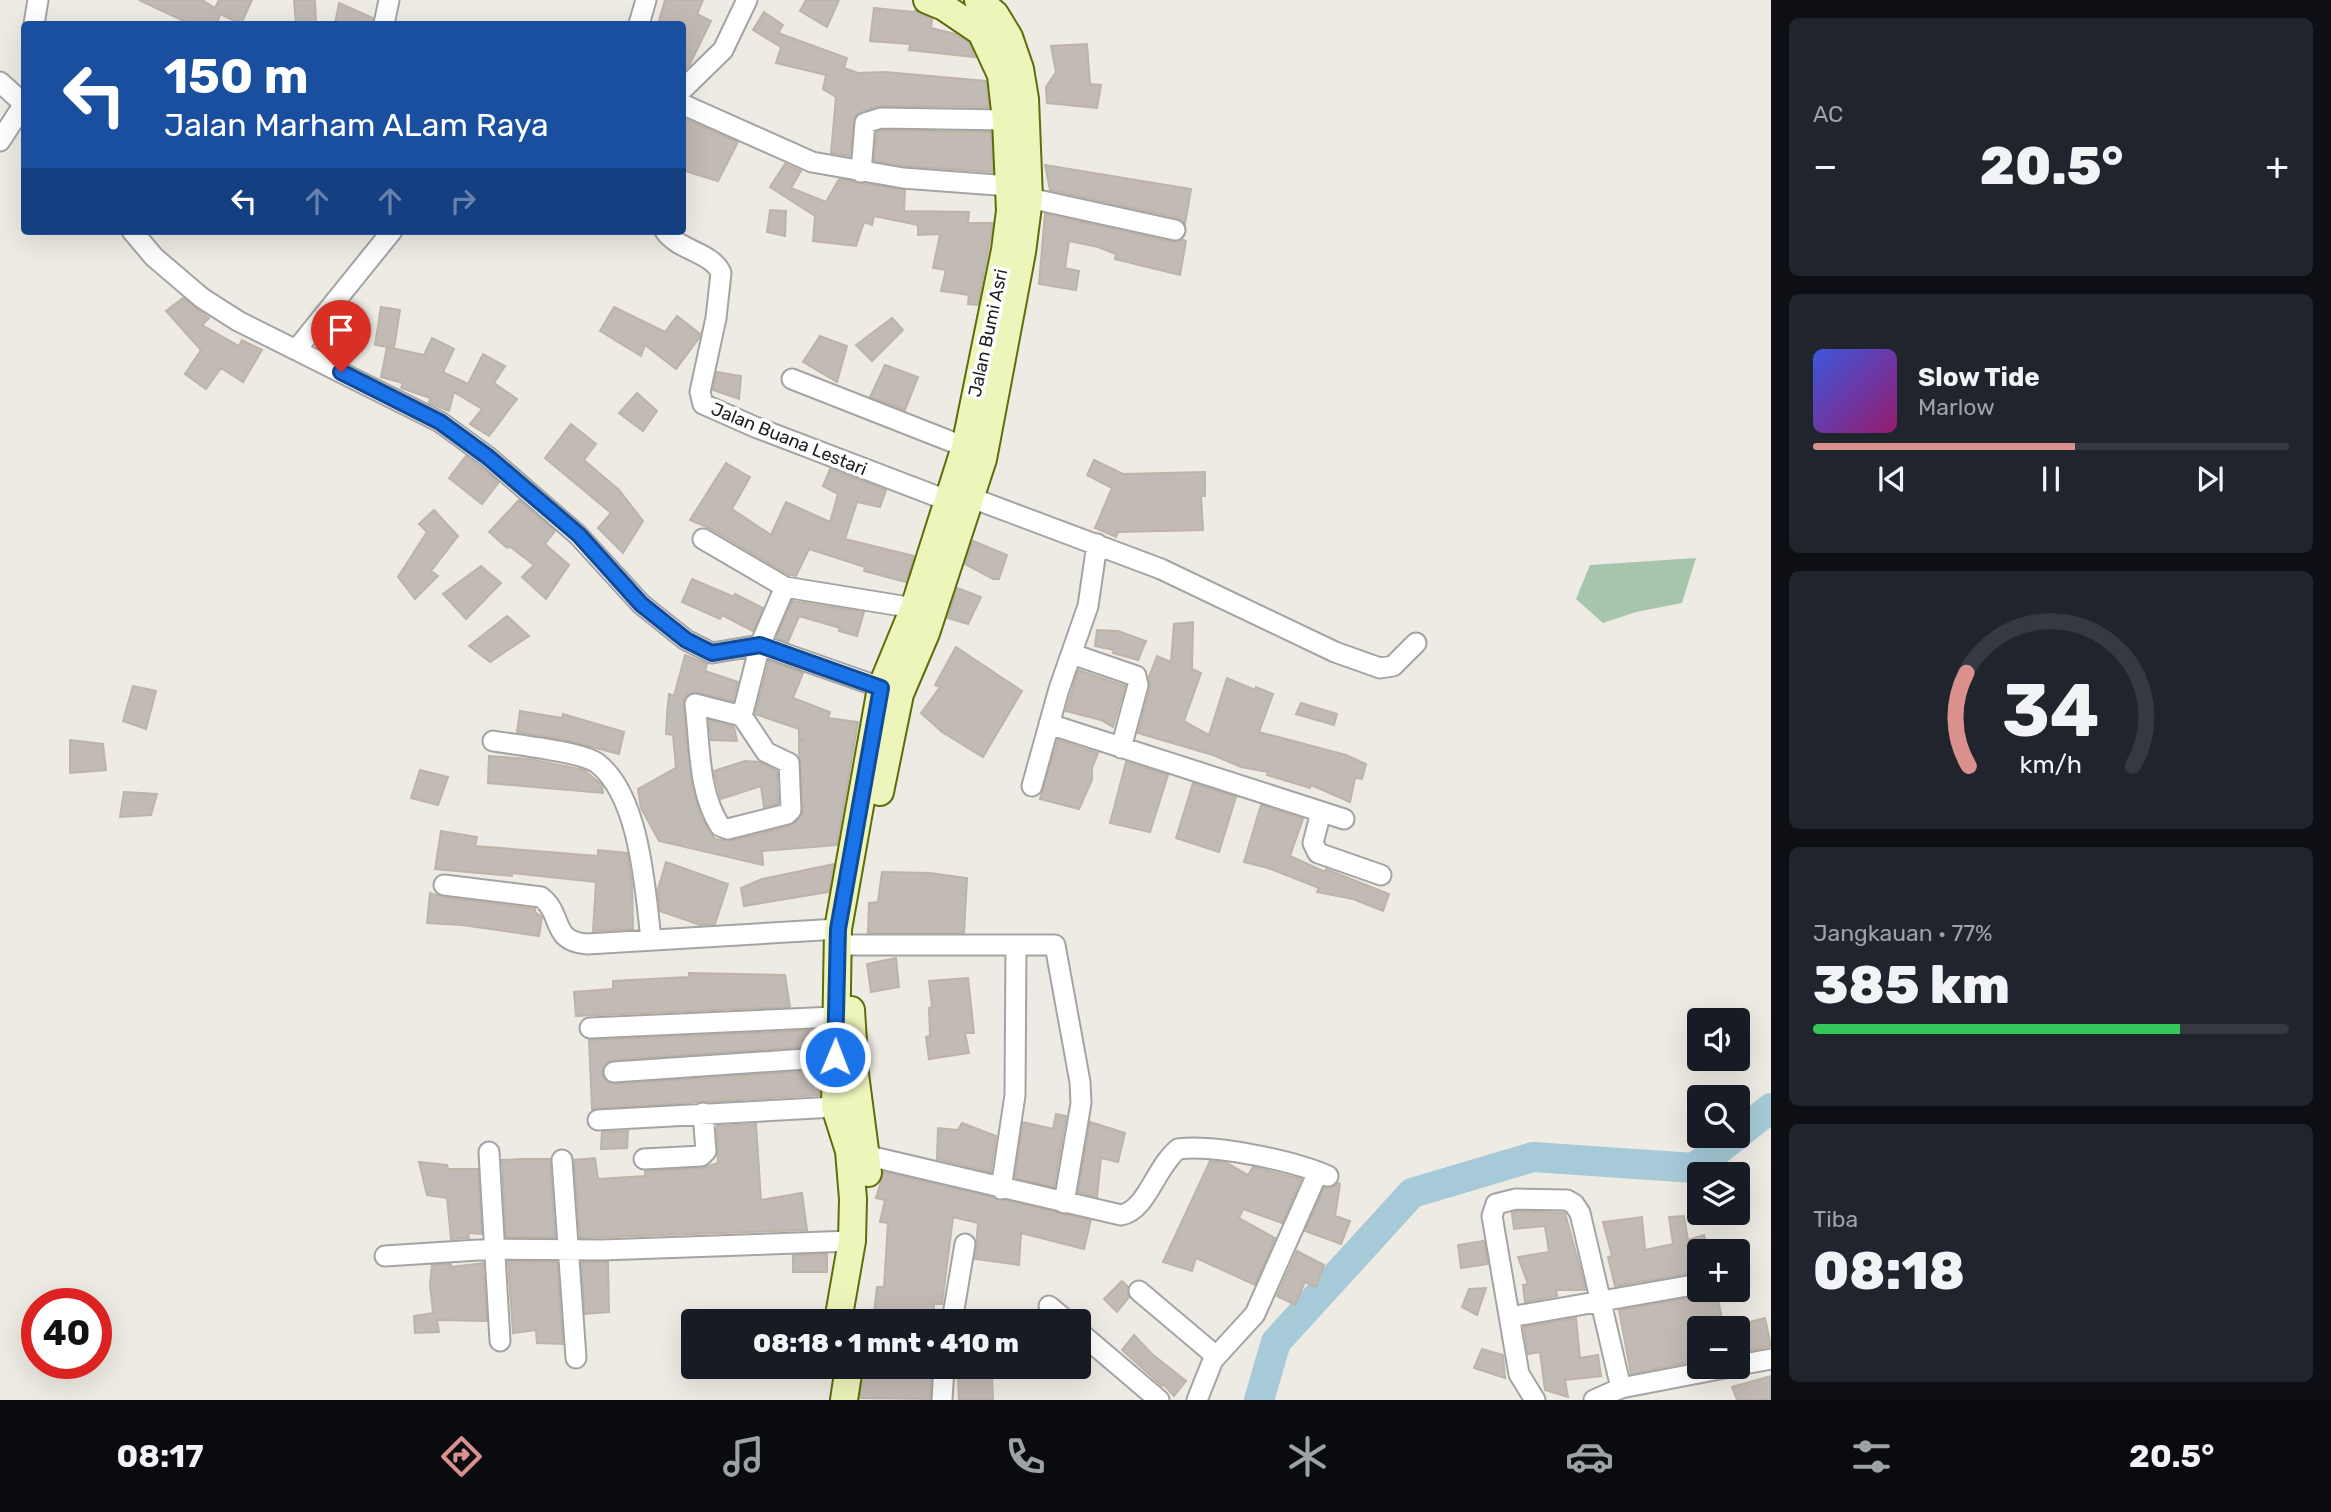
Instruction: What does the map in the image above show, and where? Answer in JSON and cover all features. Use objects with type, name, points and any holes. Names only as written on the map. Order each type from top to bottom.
[{"type":"street","points":[[385,21],[389,0]]},
{"type":"street","points":[[640,21],[646,0]]},
{"type":"street","points":[[686,86],[723,50],[747,0]]},
{"type":"street","name":"Jalan Bumi Asri","points":[[927,0],[944,7],[981,32],[1001,75],[1006,120],[1020,192]]},
{"type":"street","name":"Jalan Bumi Asri","points":[[890,691],[914,608],[991,422],[1014,251],[1025,99],[1020,69],[1009,37],[995,15],[978,0]]},
{"type":"street","points":[[0,82],[21,101]]},
{"type":"street","points":[[686,106],[790,154],[861,172],[1020,192],[1175,230]]},
{"type":"street","points":[[0,141],[21,109]]},
{"type":"street","points":[[861,172],[865,123],[869,120],[1006,120]]},
{"type":"street","points":[[135,235],[154,257],[202,298],[238,321],[410,405],[459,436],[579,535],[641,604],[686,640],[712,653],[760,645],[890,691],[845,937],[835,1017],[835,1107],[858,1153],[869,1199],[866,1252],[857,1309]]},
{"type":"street","points":[[296,350],[389,235]]},
{"type":"street","name":"Jalan Buana Lestari","points":[[668,235],[673,241],[713,262],[721,274],[716,318],[700,392],[703,404],[780,437],[960,500]]},
{"type":"street","name":"Jalan Bumi Asri","points":[[890,691],[918,657],[960,500],[965,447],[1014,251]]},
{"type":"street","points":[[792,379],[965,447]]},
{"type":"street","points":[[960,500],[1097,544],[1160,569],[1335,652],[1380,668],[1393,666],[1416,643]]},
{"type":"street","points":[[702,539],[785,587],[914,608]]},
{"type":"street","points":[[1032,786],[1049,724],[1088,606],[1097,544]]},
{"type":"street","points":[[742,716],[695,704],[710,804],[720,826],[728,829],[787,814],[792,806],[789,762],[766,752],[742,716],[760,645],[785,587]]},
{"type":"street","points":[[1072,654],[1132,674],[1138,680],[1121,748]]},
{"type":"street","points":[[1049,724],[1344,819]]},
{"type":"street","points":[[493,741],[572,754],[596,762],[614,782],[635,830],[651,939]]},
{"type":"street","points":[[1321,812],[1313,843],[1318,853],[1381,875]]},
{"type":"street","points":[[444,885],[541,897],[551,906],[562,934],[572,943],[651,939],[845,937],[1055,945],[1080,1082],[1081,1103],[1065,1203]]},
{"type":"street","points":[[840,1309],[852,1241],[858,1153],[845,937]]},
{"type":"street","points":[[1002,1189],[1015,1094],[1016,945]]},
{"type":"street","points":[[590,1028],[835,1017]]},
{"type":"street","points":[[614,1072],[835,1057]]},
{"type":"street","points":[[598,1120],[835,1107]]},
{"type":"street","points":[[645,1159],[701,1156],[706,1151],[703,1113]]},
{"type":"street","points":[[858,1153],[1109,1214],[1129,1213],[1145,1197],[1170,1156],[1178,1149],[1207,1148],[1290,1162],[1323,1174],[1255,1314],[1216,1356],[1197,1400]]},
{"type":"street","points":[[489,1152],[500,1341]]},
{"type":"street","points":[[562,1160],[576,1358]]},
{"type":"street","points":[[1535,1400],[1519,1374],[1492,1216],[1496,1204],[1516,1199],[1560,1198],[1574,1204],[1583,1225],[1621,1388]]},
{"type":"street","points":[[385,1255],[494,1249],[569,1250],[852,1241]]},
{"type":"street","points":[[954,1309],[965,1244]]},
{"type":"street","points":[[1510,1317],[1687,1286]]},
{"type":"street","points":[[1139,1291],[1216,1356]]},
{"type":"street","points":[[1049,1306],[1053,1309]]},
{"type":"street","points":[[1091,1342],[1159,1400]]},
{"type":"street","points":[[1750,1363],[1771,1359]]},
{"type":"street","points":[[1594,1400],[1621,1388],[1687,1375]]},
{"type":"street","points":[[828,1400],[831,1379]]},
{"type":"street","points":[[845,1400],[848,1379]]},
{"type":"street","points":[[942,1400],[943,1379]]},
{"type":"green space","points":[[1696,558],[1682,603],[1636,612],[1603,623],[1576,599],[1590,565]]},
{"type":"building","points":[[139,0],[202,0],[215,8],[219,0],[252,0],[242,21],[235,21],[220,14],[218,21],[184,21]]},
{"type":"building","points":[[294,0],[315,0],[316,21],[296,21]]},
{"type":"building","points":[[665,0],[703,0],[697,14],[711,21],[686,69],[686,21],[659,21]]},
{"type":"building","points":[[806,0],[839,0],[827,27],[800,11]]},
{"type":"building","points":[[339,3],[373,18],[372,21],[336,21]]},
{"type":"building","points":[[874,8],[915,10],[932,19],[931,28],[955,34],[969,43],[975,57],[909,50],[910,44],[870,41]]},
{"type":"building","points":[[764,12],[783,25],[778,33],[847,58],[844,68],[858,73],[885,72],[986,81],[989,107],[877,106],[855,116],[850,156],[831,153],[836,97],[823,89],[826,75],[776,63],[781,47],[753,30]]},
{"type":"building","points":[[1087,44],[1090,84],[1101,85],[1097,108],[1047,103],[1046,87],[1056,72],[1051,46]]},
{"type":"building","points":[[686,120],[738,142],[718,181],[686,171]]},
{"type":"building","points":[[877,132],[991,132],[993,172],[905,166],[874,161]]},
{"type":"building","points":[[785,164],[801,171],[791,188],[826,202],[839,179],[905,190],[904,211],[969,212],[968,223],[993,223],[978,305],[968,304],[969,295],[941,291],[946,270],[933,268],[940,234],[918,235],[918,225],[874,216],[872,225],[864,222],[856,246],[813,241],[815,216],[770,187]]},
{"type":"building","points":[[1045,165],[1191,189],[1185,224],[1178,218],[1050,190]]},
{"type":"building","points":[[770,210],[786,211],[785,236],[767,232]]},
{"type":"building","points":[[1045,214],[1172,242],[1182,239],[1186,241],[1180,275],[1115,259],[1116,254],[1069,241],[1065,268],[1079,271],[1076,290],[1039,284]]},
{"type":"building","points":[[183,298],[209,318],[202,325],[239,346],[242,340],[262,350],[243,382],[221,368],[206,389],[185,374],[201,350],[166,311]]},
{"type":"building","points":[[381,307],[400,310],[394,348],[375,345]]},
{"type":"building","points":[[614,307],[665,332],[677,316],[700,334],[699,338],[676,369],[645,345],[641,356],[600,331]]},
{"type":"building","points":[[892,318],[903,330],[872,361],[856,345]]},
{"type":"building","points":[[820,336],[847,346],[837,382],[803,362]]},
{"type":"building","points":[[432,338],[454,349],[443,372],[468,384],[483,354],[505,366],[494,383],[517,399],[489,436],[470,424],[482,409],[454,392],[449,411],[429,403],[430,398],[401,388],[403,383],[381,377],[387,347],[424,355]]},
{"type":"building","points":[[885,365],[918,377],[905,410],[870,397]]},
{"type":"building","points":[[717,372],[741,376],[739,399],[713,390]]},
{"type":"building","points":[[637,393],[657,411],[643,431],[619,413]]},
{"type":"building","points":[[571,424],[596,444],[584,460],[619,490],[643,521],[623,553],[598,528],[611,513],[545,458]]},
{"type":"building","points":[[466,456],[499,482],[482,504],[449,478]]},
{"type":"building","points":[[1094,460],[1123,474],[1205,472],[1205,496],[1201,496],[1203,530],[1118,532],[1116,537],[1095,528],[1112,488],[1087,475]]},
{"type":"building","points":[[726,463],[750,477],[732,509],[771,535],[786,502],[830,522],[838,494],[823,486],[830,469],[886,490],[880,507],[857,502],[845,539],[914,556],[906,582],[864,571],[865,567],[809,549],[796,576],[789,575],[709,528],[690,520]]},
{"type":"building","points":[[519,500],[555,531],[545,544],[569,565],[546,599],[522,577],[534,565],[509,546],[507,548],[489,532]]},
{"type":"building","points":[[434,510],[458,536],[431,571],[438,576],[415,599],[398,577],[427,532],[419,524]]},
{"type":"building","points":[[973,541],[1007,555],[999,579],[993,579],[965,564]]},
{"type":"building","points":[[481,566],[501,583],[466,619],[443,594]]},
{"type":"building","points":[[692,579],[734,597],[735,594],[763,608],[753,631],[722,615],[720,619],[682,602]]},
{"type":"building","points":[[957,588],[981,597],[968,624],[948,618]]},
{"type":"building","points":[[792,601],[864,612],[857,636],[799,616],[788,642],[776,638]]},
{"type":"building","points":[[507,616],[529,636],[490,662],[469,646]]},
{"type":"building","points":[[1193,622],[1192,669],[1201,673],[1184,721],[1209,735],[1227,678],[1255,690],[1256,687],[1273,694],[1259,732],[1346,755],[1366,764],[1362,779],[1355,778],[1350,802],[1311,785],[1310,788],[1267,775],[1268,772],[1241,767],[1213,755],[1138,733],[1150,688],[1149,677],[1157,656],[1171,662],[1174,624]]},
{"type":"building","points":[[1097,630],[1118,631],[1146,641],[1138,660],[1095,646]]},
{"type":"building","points":[[956,647],[1022,691],[983,757],[942,732],[921,713],[940,687],[935,685]]},
{"type":"building","points":[[685,655],[707,664],[705,671],[738,682],[733,701],[697,692],[688,694],[683,700],[692,786],[701,817],[715,839],[731,841],[790,826],[803,814],[799,742],[805,740],[799,740],[799,729],[755,714],[769,661],[803,673],[793,698],[830,712],[828,718],[858,722],[837,845],[762,851],[763,865],[659,841],[641,808],[638,789],[676,768],[673,735],[666,734],[667,714],[669,694],[674,696]]},
{"type":"building","points":[[1078,670],[1125,686],[1113,727],[1101,720],[1066,711]]},
{"type":"building","points":[[133,686],[156,691],[146,729],[123,721]]},
{"type":"building","points":[[1301,703],[1337,714],[1334,725],[1296,714]]},
{"type":"building","points":[[520,711],[562,718],[563,714],[624,732],[619,754],[565,740],[517,732]]},
{"type":"building","points":[[709,720],[734,727],[737,741],[711,740]]},
{"type":"building","points":[[70,740],[103,744],[106,770],[70,773]]},
{"type":"building","points":[[1058,740],[1098,753],[1092,768],[1092,780],[1079,809],[1040,799]]},
{"type":"building","points":[[489,756],[530,759],[584,770],[602,785],[603,793],[488,783]]},
{"type":"building","points":[[745,761],[760,762],[777,771],[778,804],[764,807],[761,786],[721,799],[714,771]]},
{"type":"building","points":[[1126,762],[1168,775],[1150,832],[1110,823]]},
{"type":"building","points":[[420,770],[448,777],[438,805],[411,798]]},
{"type":"building","points":[[1193,783],[1236,797],[1219,852],[1176,838]]},
{"type":"building","points":[[124,792],[157,794],[151,815],[120,817]]},
{"type":"building","points":[[1261,805],[1303,819],[1290,856],[1325,872],[1326,869],[1389,894],[1383,911],[1353,899],[1317,892],[1319,888],[1268,868],[1244,862]]},
{"type":"building","points":[[441,831],[477,837],[475,846],[598,856],[598,850],[627,853],[632,884],[633,929],[593,931],[596,882],[512,873],[512,876],[435,869]]},
{"type":"building","points":[[666,862],[728,884],[715,924],[700,925],[660,911],[658,889]]},
{"type":"building","points":[[834,864],[829,892],[744,906],[741,888],[762,879]]},
{"type":"building","points":[[882,872],[930,873],[967,878],[964,933],[868,933],[869,903],[878,902]]},
{"type":"building","points":[[430,893],[442,897],[535,909],[542,917],[539,936],[427,923]]},
{"type":"building","points":[[896,958],[899,987],[871,992],[867,964]]},
{"type":"building","points":[[689,973],[785,975],[790,1007],[576,1016],[574,992],[613,989],[613,981],[689,977]]},
{"type":"building","points":[[968,978],[974,1033],[965,1033],[969,1053],[929,1059],[926,1037],[930,1036],[929,1008],[932,1007],[929,981]]},
{"type":"building","points":[[821,1030],[820,1046],[613,1060],[607,1062],[602,1072],[604,1079],[615,1084],[820,1070],[819,1095],[592,1109],[589,1040]]},
{"type":"building","points":[[1056,1114],[1066,1116],[1054,1187],[1015,1178],[1023,1122],[1053,1129]]},
{"type":"building","points":[[1090,1122],[1125,1133],[1118,1162],[1101,1158],[1097,1197],[1078,1192]]},
{"type":"building","points":[[962,1123],[996,1136],[991,1172],[937,1159],[938,1128],[958,1130]]},
{"type":"building","points":[[756,1124],[761,1200],[802,1193],[807,1230],[580,1238],[574,1160],[595,1158],[598,1179],[645,1176],[645,1171],[702,1168],[718,1163],[717,1126]]},
{"type":"building","points":[[628,1131],[627,1148],[601,1149],[602,1132]]},
{"type":"building","points":[[550,1159],[555,1237],[506,1237],[502,1160]]},
{"type":"building","points":[[1210,1161],[1227,1163],[1248,1175],[1253,1167],[1301,1179],[1282,1223],[1243,1209],[1239,1218],[1275,1238],[1255,1285],[1196,1258],[1192,1271],[1163,1262]]},
{"type":"building","points":[[419,1162],[447,1165],[448,1169],[478,1169],[482,1234],[468,1233],[469,1238],[451,1239],[447,1198],[427,1195]]},
{"type":"building","points":[[884,1172],[1091,1220],[1084,1249],[1021,1233],[1019,1265],[975,1259],[978,1223],[953,1217],[942,1304],[934,1304],[934,1309],[874,1309],[877,1287],[884,1287],[888,1223],[880,1222],[885,1200],[876,1198]]},
{"type":"building","points":[[1338,1183],[1335,1216],[1350,1221],[1341,1244],[1305,1231],[1324,1188]]},
{"type":"building","points":[[1512,1213],[1565,1213],[1586,1290],[1556,1290],[1557,1296],[1525,1302],[1523,1285],[1528,1284],[1518,1257],[1549,1252],[1545,1226],[1514,1229]]},
{"type":"building","points":[[1684,1216],[1688,1239],[1687,1274],[1615,1286],[1608,1257],[1612,1256],[1603,1222],[1642,1217],[1645,1250],[1673,1244],[1669,1217]]},
{"type":"building","points":[[1484,1241],[1488,1264],[1461,1268],[1458,1245]]},
{"type":"building","points":[[1297,1251],[1324,1265],[1316,1287],[1305,1282],[1295,1305],[1277,1296]]},
{"type":"building","points":[[827,1254],[827,1272],[793,1272],[793,1255]]},
{"type":"building","points":[[508,1261],[557,1262],[563,1344],[537,1343],[536,1330],[513,1333]]},
{"type":"building","points":[[581,1262],[608,1262],[609,1312],[585,1314]]},
{"type":"building","points":[[483,1263],[487,1321],[437,1320],[439,1332],[415,1333],[414,1316],[433,1313],[430,1285],[432,1265],[451,1264],[451,1267]]},
{"type":"building","points":[[1122,1281],[1128,1287],[1129,1297],[1117,1312],[1104,1299]]},
{"type":"building","points":[[1486,1288],[1477,1315],[1462,1307],[1469,1289]]},
{"type":"building","points":[[1687,1298],[1687,1302],[1719,1302],[1721,1316],[1687,1316],[1687,1362],[1631,1374],[1619,1310]]},
{"type":"building","points":[[1576,1318],[1580,1358],[1598,1355],[1601,1376],[1565,1380],[1568,1397],[1545,1390],[1540,1352],[1528,1354],[1524,1327]]},
{"type":"building","points":[[1765,1318],[1771,1346],[1750,1350],[1750,1322]]},
{"type":"building","points":[[1134,1335],[1152,1354],[1186,1381],[1174,1396],[1122,1350]]},
{"type":"building","points":[[1482,1349],[1503,1355],[1505,1378],[1474,1368]]},
{"type":"building","points":[[1771,1376],[1771,1400],[1737,1400],[1732,1387]]},
{"type":"building","points":[[862,1379],[931,1379],[930,1399],[860,1398]]},
{"type":"building","points":[[958,1379],[992,1379],[993,1400],[959,1400]]},
{"type":"waterway","points":[[1750,1125],[1771,1108]]},
{"type":"waterway","points":[[1259,1400],[1276,1342],[1412,1193],[1533,1157],[1694,1168],[1720,1148]]},
{"type":"route","points":[[341,372],[440,422],[488,457],[579,535],[641,604],[686,640],[712,653],[760,645],[881,688],[838,929],[835,1057]]}]
